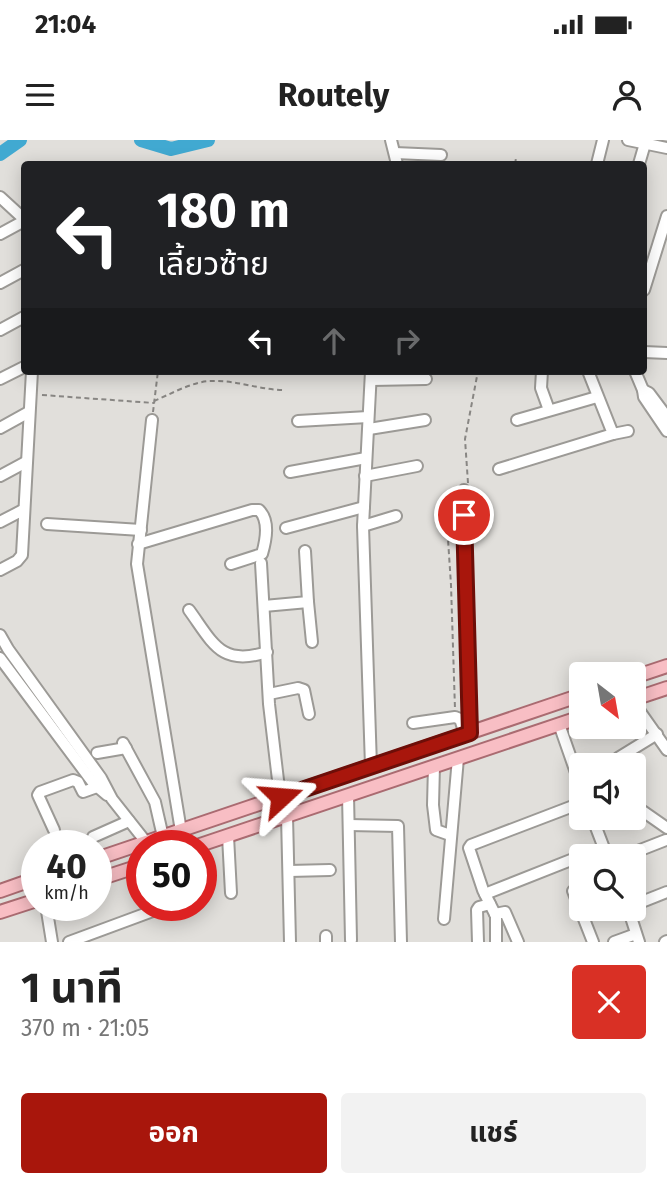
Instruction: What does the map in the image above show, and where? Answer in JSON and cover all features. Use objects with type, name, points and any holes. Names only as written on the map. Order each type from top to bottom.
[{"type":"main road","points":[[646,673],[667,666]]},
{"type":"main road","points":[[646,696],[667,688]]},
{"type":"main road","points":[[184,830],[569,699]]},
{"type":"main road","points":[[217,840],[569,721]]},
{"type":"main road","points":[[0,891],[21,884]]},
{"type":"main road","points":[[0,912],[21,905]]},
{"type":"street","points":[[391,140],[396,159],[441,155]]},
{"type":"street","points":[[598,161],[603,140]]},
{"type":"street","points":[[628,140],[667,148]]},
{"type":"street","points":[[640,161],[646,143]]},
{"type":"street","points":[[0,198],[21,217]]},
{"type":"street","points":[[647,280],[667,216]]},
{"type":"street","points":[[0,234],[21,222]]},
{"type":"street","points":[[0,283],[21,272]]},
{"type":"street","points":[[0,330],[21,319]]},
{"type":"street","points":[[647,352],[667,353]]},
{"type":"street","points":[[0,379],[21,368]]},
{"type":"street","points":[[0,570],[20,559],[32,375]]},
{"type":"street","points":[[371,766],[363,526],[371,375],[426,379]]},
{"type":"street","points":[[542,375],[541,388],[549,410]]},
{"type":"street","points":[[589,375],[613,434]]},
{"type":"street","points":[[637,375],[644,397],[667,431]]},
{"type":"street","points":[[643,390],[649,393],[667,417]]},
{"type":"street","points":[[517,420],[597,397]]},
{"type":"street","points":[[0,428],[29,412]]},
{"type":"street","points":[[298,422],[368,417]]},
{"type":"street","points":[[152,420],[137,564],[181,830]]},
{"type":"street","points":[[369,429],[425,420]]},
{"type":"street","points":[[499,470],[628,431]]},
{"type":"street","points":[[290,472],[366,457]]},
{"type":"street","points":[[0,476],[26,462]]},
{"type":"street","points":[[365,477],[417,466]]},
{"type":"street","points":[[464,490],[468,734]]},
{"type":"street","points":[[286,528],[364,507]]},
{"type":"street","points":[[0,522],[23,510]]},
{"type":"street","points":[[138,544],[259,510],[266,523],[262,554],[232,564]]},
{"type":"street","points":[[363,526],[396,516]]},
{"type":"street","points":[[47,524],[141,530]]},
{"type":"street","points":[[305,551],[312,642]]},
{"type":"street","points":[[261,564],[269,694],[281,797]]},
{"type":"street","points":[[264,606],[308,602]]},
{"type":"street","points":[[189,610],[210,640],[225,655],[248,658],[267,652]]},
{"type":"street","points":[[1,639],[97,787],[112,799]]},
{"type":"street","points":[[0,658],[101,778],[112,799],[136,830]]},
{"type":"street","points":[[269,694],[298,688],[303,690],[306,693],[309,714]]},
{"type":"street","points":[[646,718],[667,750]]},
{"type":"street","points":[[413,723],[460,719],[468,734]]},
{"type":"street","points":[[559,724],[571,753]]},
{"type":"street","points":[[626,753],[657,734]]},
{"type":"street","points":[[97,753],[124,745],[155,802],[161,830]]},
{"type":"street","points":[[444,919],[458,758]]},
{"type":"street","points":[[433,766],[436,830],[450,835]]},
{"type":"street","points":[[54,830],[38,795],[40,792],[73,780],[78,782],[83,792],[97,787]]},
{"type":"street","points":[[348,795],[351,940]]},
{"type":"street","points":[[496,942],[490,904],[469,848],[569,808]]},
{"type":"street","points":[[646,813],[667,828]]},
{"type":"street","points":[[287,816],[290,942]]},
{"type":"street","points":[[109,830],[129,821]]},
{"type":"street","points":[[349,825],[398,826],[401,942]]},
{"type":"street","points":[[228,836],[231,893]]},
{"type":"street","points":[[646,848],[666,840]]},
{"type":"street","points":[[478,942],[479,907],[490,904],[569,862]]},
{"type":"street","points":[[289,871],[330,870]]},
{"type":"street","points":[[646,900],[667,892]]},
{"type":"street","points":[[490,904],[505,912],[518,942]]},
{"type":"street","points":[[49,921],[52,942]]},
{"type":"street","points":[[69,942],[126,921]]},
{"type":"street","points":[[585,921],[593,942]]},
{"type":"street","points":[[618,941],[638,938],[632,921]]},
{"type":"path","points":[[152,420],[157,375]]},
{"type":"path","points":[[42,396],[154,402],[211,381],[245,384],[266,390],[284,390]]},
{"type":"waterway","points":[[0,154],[20,140]]},
{"type":"waterway","points":[[141,140],[171,149],[208,140]]},
{"type":"route","points":[[281,797],[470,733],[464,515]]}]
